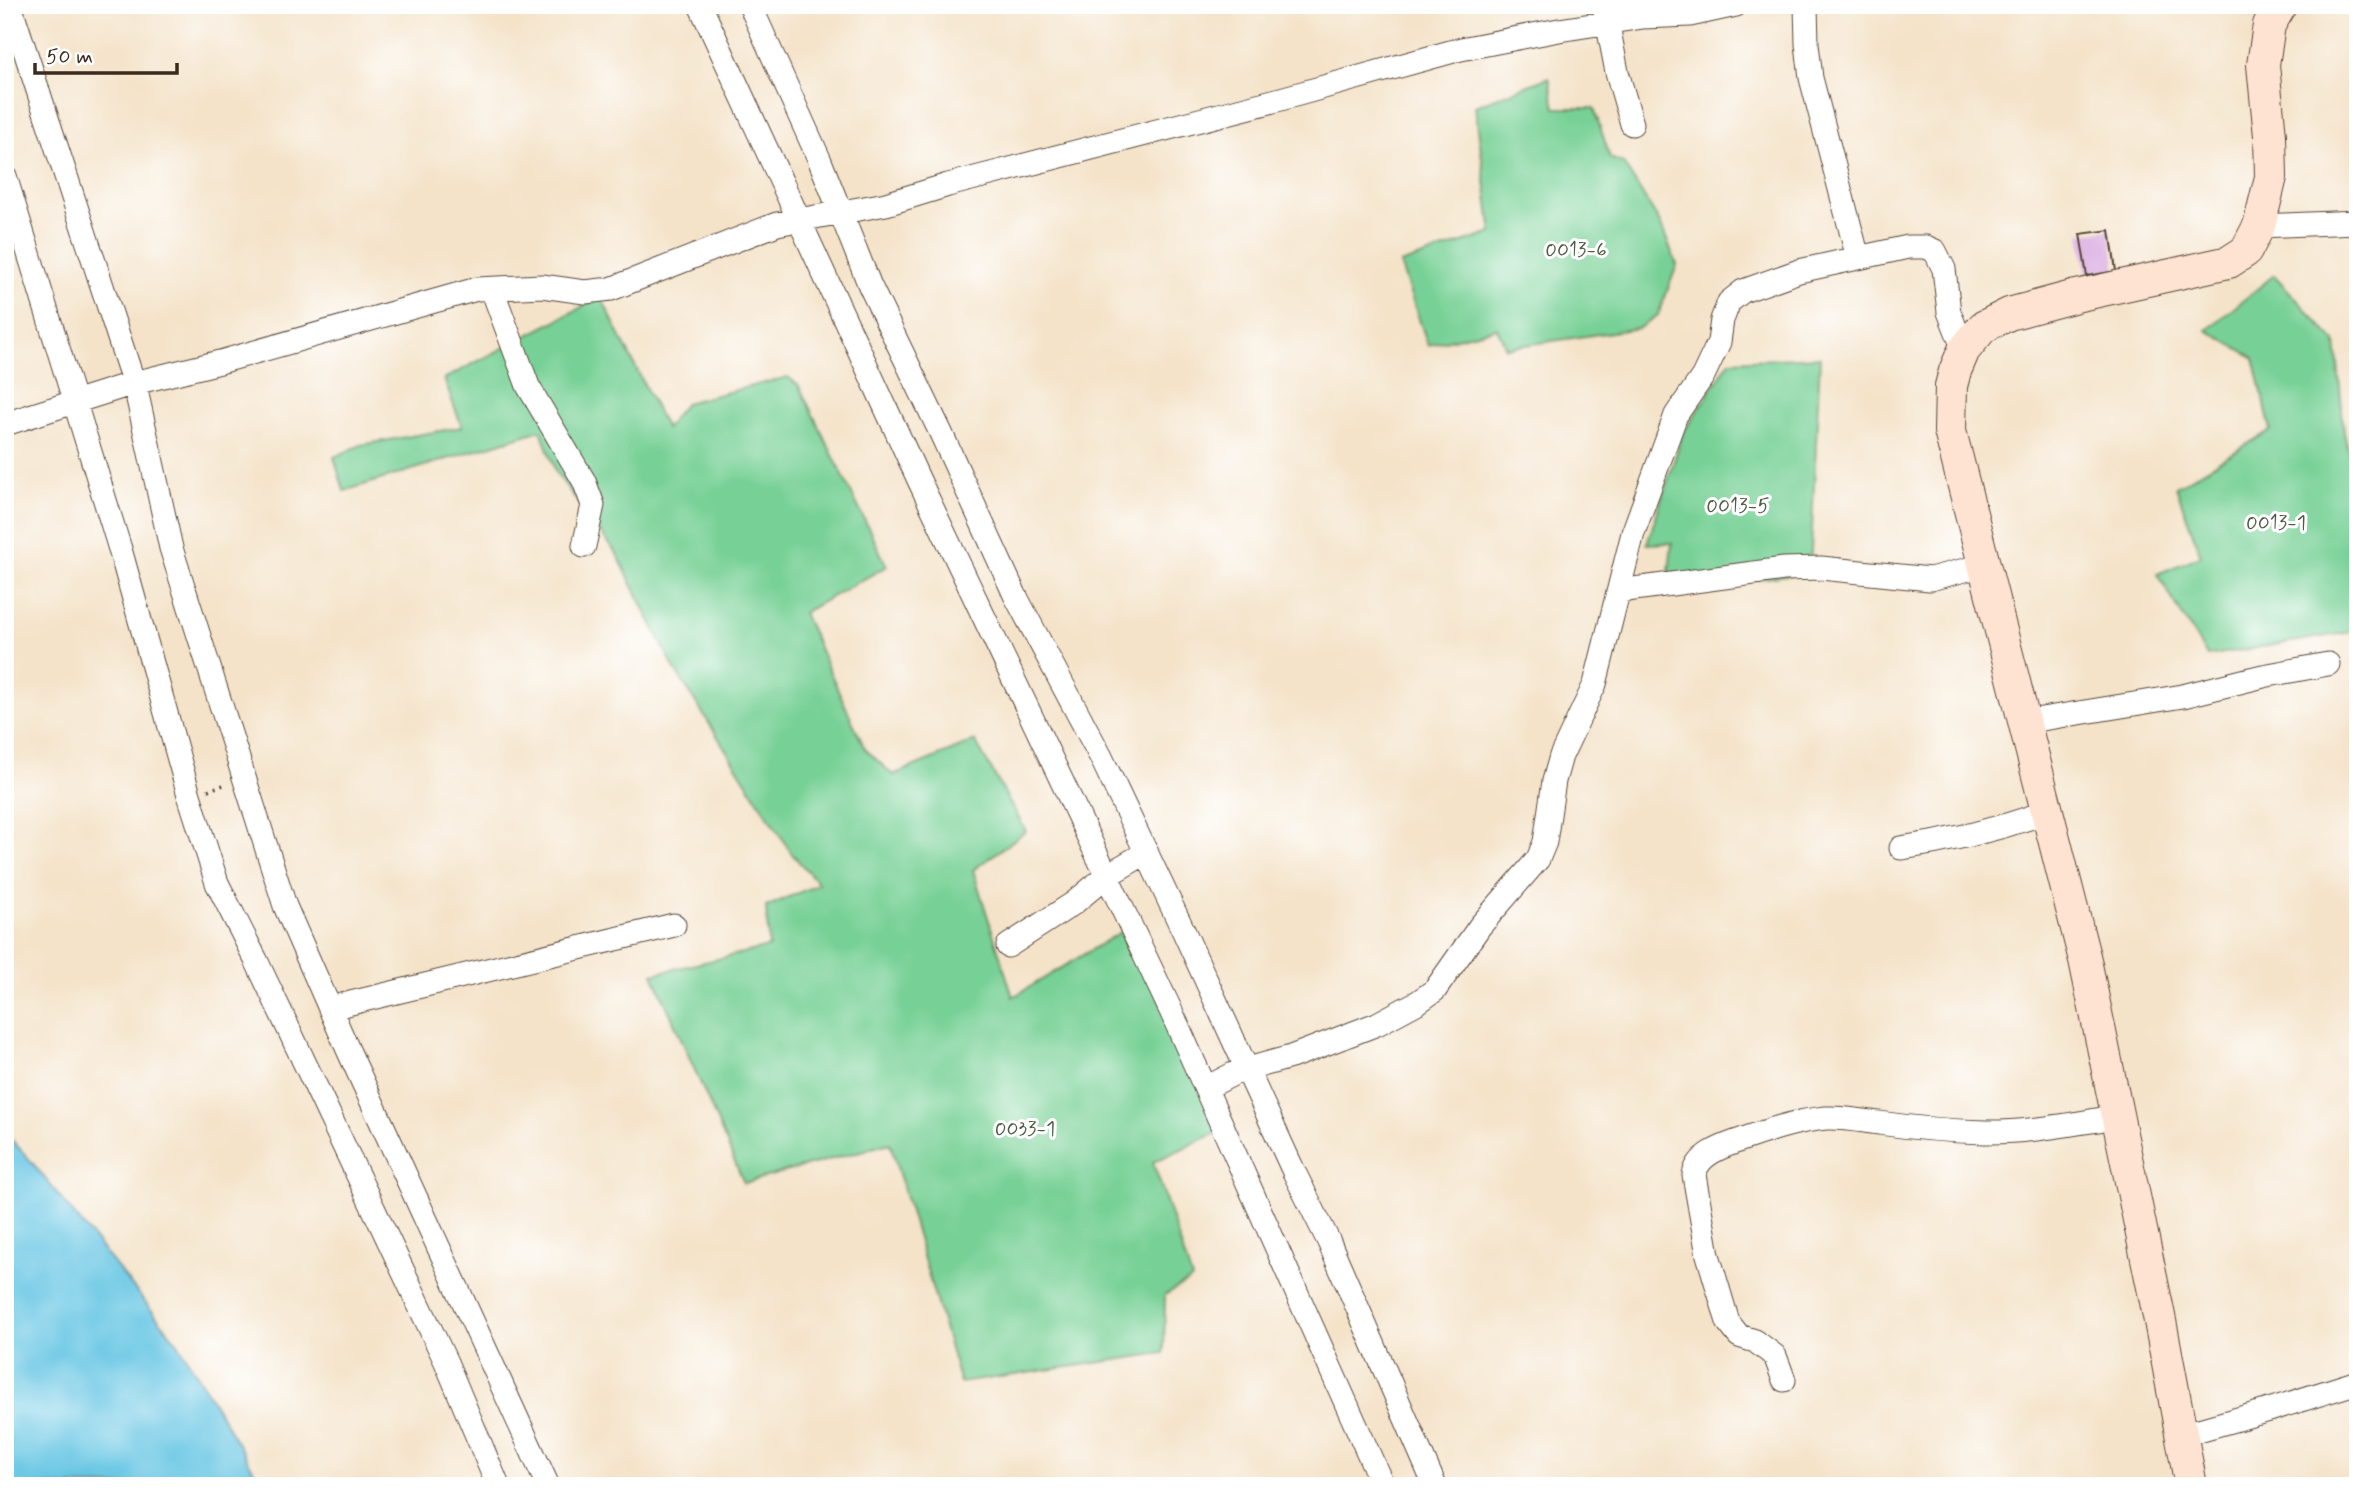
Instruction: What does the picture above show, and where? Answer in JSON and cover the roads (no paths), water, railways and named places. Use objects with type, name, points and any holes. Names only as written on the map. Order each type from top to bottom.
[{"type":"main road","points":[[2191,1486],[2161,1321],[2085,960],[1950,432],[1951,386],[1964,350],[1983,327],[2009,314],[2228,262],[2245,251],[2259,226],[2271,177],[2263,65],[2270,12]]},
{"type":"street","points":[[10,5],[127,386],[171,548],[285,905],[548,1486]]},
{"type":"street","points":[[700,5],[797,220],[1107,876],[1210,1086],[1383,1486]]},
{"type":"street","points":[[750,5],[870,286],[1015,595],[1101,757],[1147,852],[1242,1070],[1329,1242],[1435,1486]]},
{"type":"street","points":[[5,424],[127,386],[477,289],[542,286],[585,292],[611,289],[758,231],[797,220],[886,204],[948,185],[1278,100],[1461,49],[1606,14],[1643,17],[1690,15],[1736,5]]},
{"type":"street","points":[[1806,5],[1811,79],[1858,258]]},
{"type":"street","points":[[1606,14],[1617,72],[1632,124]]},
{"type":"street","points":[[5,176],[82,399],[120,549],[189,796],[217,883],[446,1362],[498,1486]]},
{"type":"street","points":[[2259,226],[2358,222]]},
{"type":"street","points":[[1210,1086],[1242,1070],[1291,1057],[1377,1024],[1418,1003],[1435,990],[1480,926],[1538,859],[1545,842],[1554,781],[1561,756],[1595,684],[1633,534],[1676,415],[1703,376],[1719,342],[1722,320],[1729,302],[1743,291],[1799,271],[1908,247],[1926,247],[1935,250],[1944,270],[1949,312],[1964,350]]},
{"type":"street","points":[[492,289],[528,386],[584,481],[593,505],[584,546]]},
{"type":"street","points":[[1619,591],[1821,568],[1930,579],[1984,565]]},
{"type":"street","points":[[2024,722],[2183,696],[2263,676],[2328,664]]},
{"type":"street","points":[[1901,848],[2005,827],[2047,812]]},
{"type":"street","points":[[1008,946],[1074,903],[1107,876],[1147,852]]},
{"type":"street","points":[[330,1008],[674,925]]},
{"type":"street","points":[[1784,1380],[1775,1356],[1755,1341],[1739,1336],[1728,1322],[1708,1255],[1694,1175],[1701,1159],[1729,1144],[1776,1128],[1825,1118],[1986,1132],[2014,1131],[2118,1117]]},
{"type":"street","points":[[2181,1435],[2358,1382]]},
{"type":"water","points":[[5,1133],[30,1160],[178,1343],[263,1486],[5,1486]]},
{"type":"park label","name":"0013-6","points":[[1576,250]]},
{"type":"park label","name":"0013-5","points":[[1738,506]]},
{"type":"park label","name":"0013-1","points":[[2276,523]]},
{"type":"park label","name":"0033-1","points":[[1025,1129]]}]
